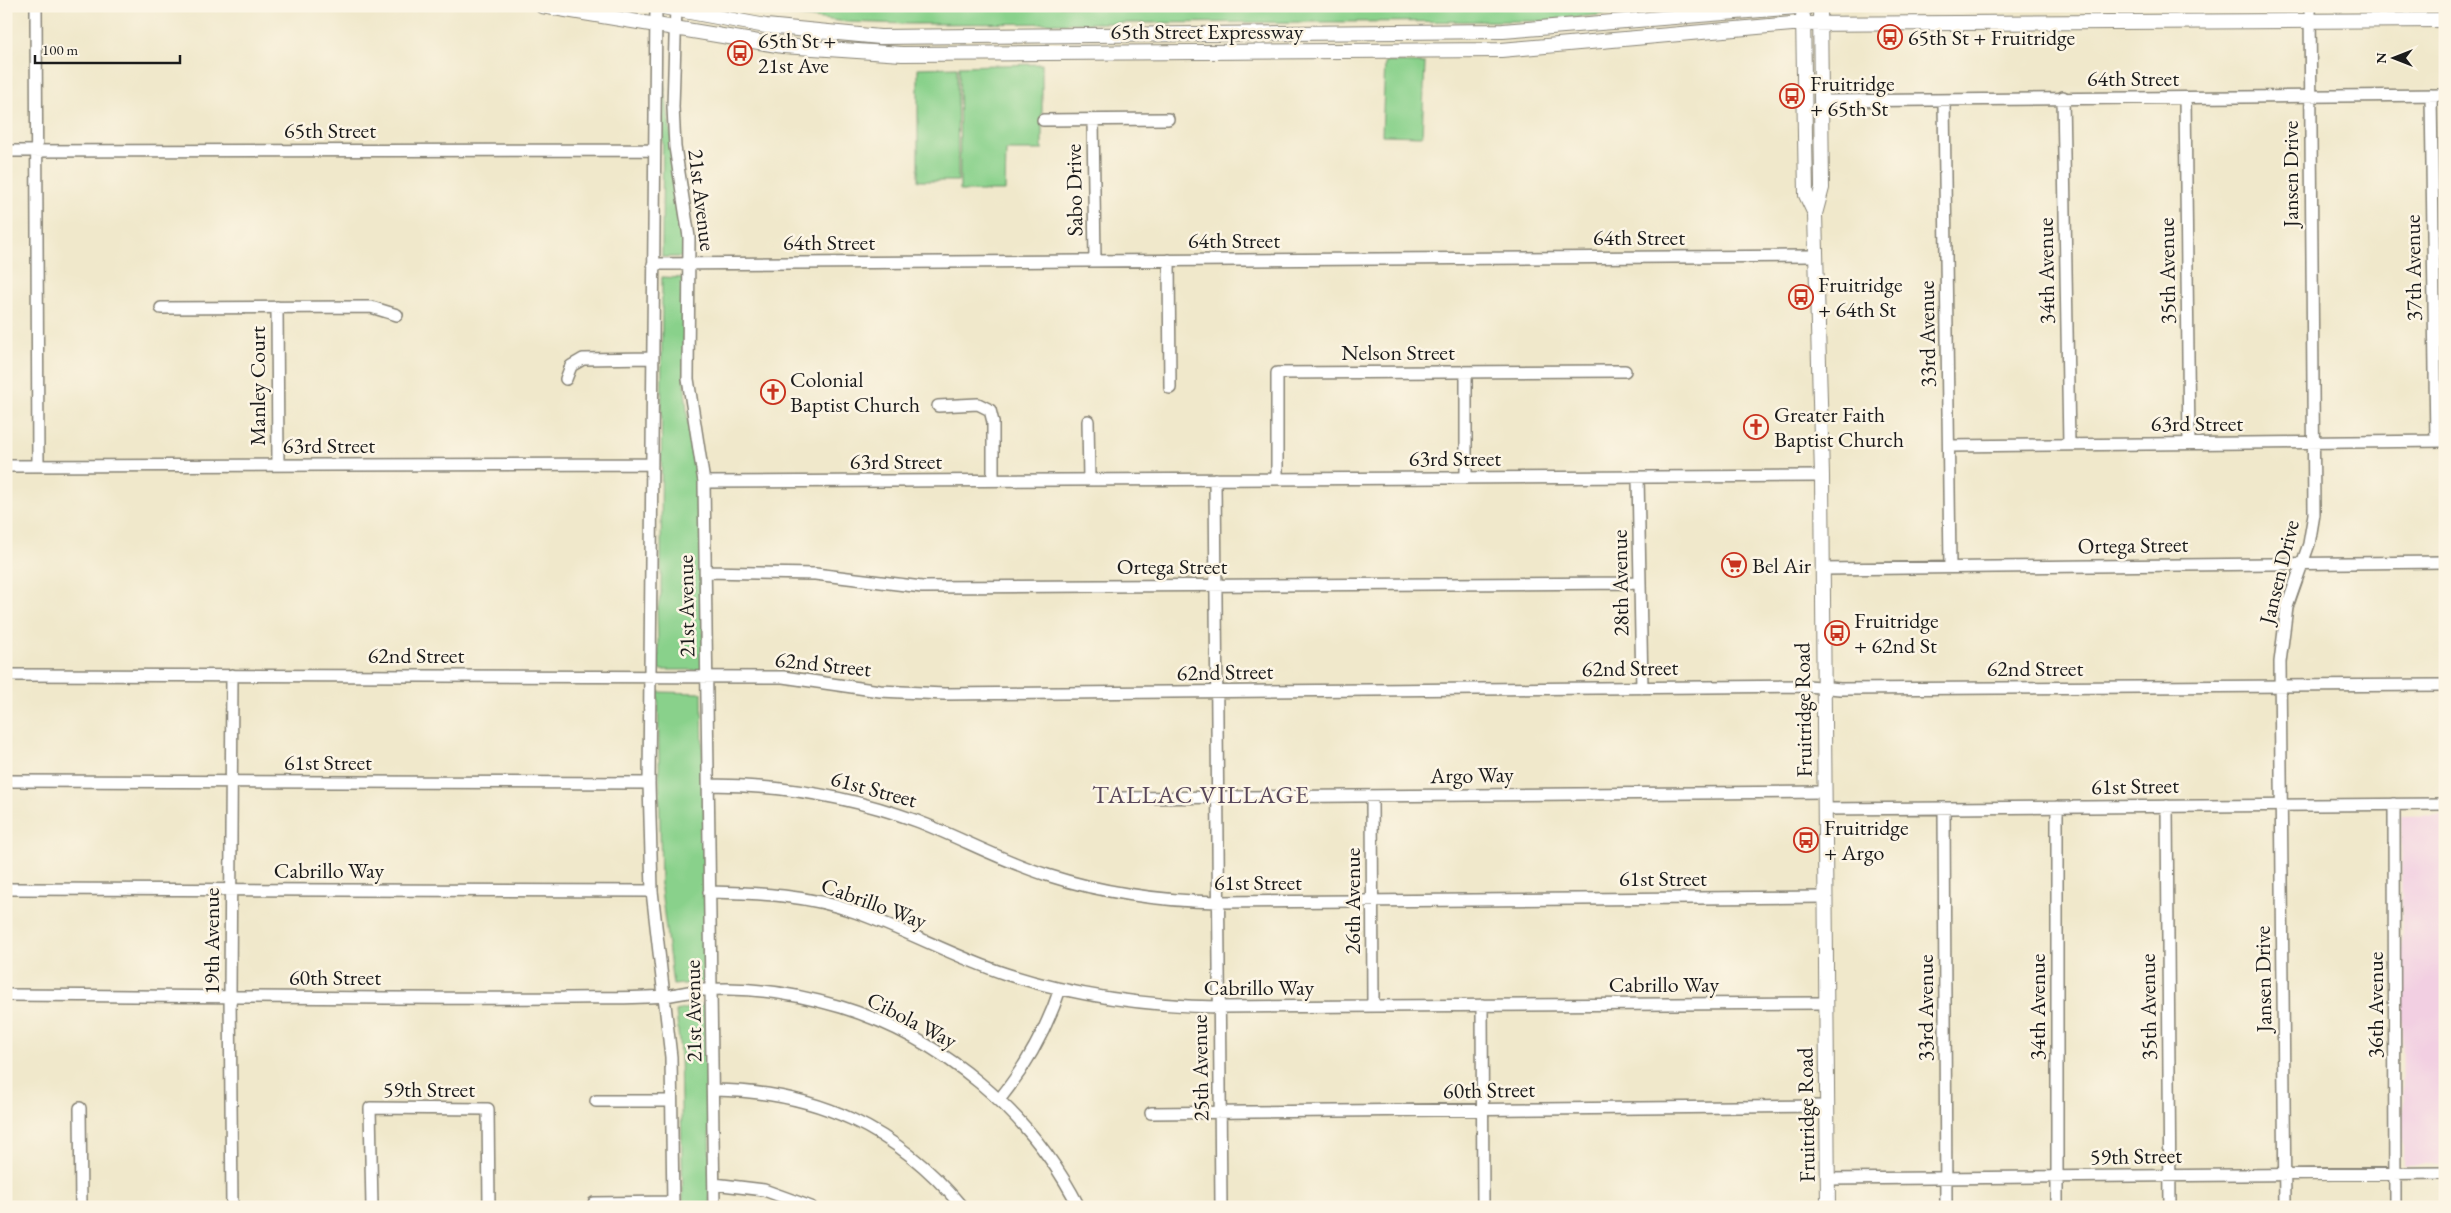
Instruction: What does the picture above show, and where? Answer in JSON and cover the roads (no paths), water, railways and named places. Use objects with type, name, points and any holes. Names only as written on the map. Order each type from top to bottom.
[{"type":"main road","name":"65th Street Expressway","points":[[542,6],[783,46],[902,54],[1501,50],[1804,24],[2445,20]]},
{"type":"main road","name":"65th Street Expressway","points":[[656,6],[676,8],[766,26],[880,36],[1502,32],[1809,6]]},
{"type":"main road","name":"Fruitridge Road","points":[[1803,6],[1806,195],[1815,214]]},
{"type":"main road","name":"Fruitridge Road","points":[[1820,6],[1822,188],[1815,214],[1815,256],[1822,476],[1828,1207]]},
{"type":"street","points":[[36,6],[38,466]]},
{"type":"street","name":"21st Avenue","points":[[656,6],[653,150],[649,783],[652,891],[671,1057],[673,1204]]},
{"type":"street","name":"Jansen Drive","points":[[2285,1207],[2280,686],[2283,632],[2287,607],[2313,529],[2310,6]]},
{"type":"street","name":"21st Avenue","points":[[676,8],[672,107],[675,147],[686,209],[690,263],[688,379],[704,482],[708,677],[709,892],[713,989],[714,1207]]},
{"type":"street","name":"37th Avenue","points":[[2431,95],[2440,441]]},
{"type":"street","name":"64th Street","points":[[1820,101],[2063,97],[2185,98],[2445,95]]},
{"type":"street","name":"34th Avenue","points":[[2063,97],[2069,445]]},
{"type":"street","name":"35th Avenue","points":[[2185,98],[2189,443]]},
{"type":"street","name":"33rd Avenue","points":[[1944,100],[1950,567]]},
{"type":"street","points":[[1043,120],[1168,119]]},
{"type":"street","name":"Sabo Drive","points":[[1093,120],[1095,260]]},
{"type":"street","name":"65th Street","points":[[6,151],[653,150]]},
{"type":"street","name":"64th Street","points":[[653,264],[1815,256]]},
{"type":"street","points":[[1169,260],[1170,388]]},
{"type":"street","name":"Manley Court","points":[[160,308],[371,308],[397,315]]},
{"type":"street","name":"Manley Court","points":[[277,308],[278,465]]},
{"type":"street","points":[[566,379],[571,366],[583,359],[653,358]]},
{"type":"street","name":"Nelson Street","points":[[1277,479],[1277,373],[1625,371]]},
{"type":"street","points":[[1466,372],[1466,478]]},
{"type":"street","points":[[938,406],[978,404],[990,410],[993,422],[993,480]]},
{"type":"street","points":[[1088,420],[1089,480]]},
{"type":"street","name":"63rd Street","points":[[1949,446],[2440,441]]},
{"type":"street","name":"63rd Street","points":[[6,466],[652,464]]},
{"type":"street","name":"63rd Street","points":[[704,482],[1822,476]]},
{"type":"street","name":"28th Avenue","points":[[1638,477],[1642,688]]},
{"type":"street","name":"25th Avenue","points":[[1215,479],[1221,1207]]},
{"type":"street","name":"Ortega Street","points":[[1822,569],[2445,562]]},
{"type":"street","name":"Ortega Street","points":[[706,572],[815,574],[922,587],[1640,583]]},
{"type":"street","name":"62nd Street","points":[[6,675],[791,678],[913,694],[1642,688],[2445,685]]},
{"type":"street","name":"19th Avenue","points":[[232,675],[230,996],[232,1207]]},
{"type":"street","name":"61st Street","points":[[6,781],[649,783]]},
{"type":"street","name":"61st Street","points":[[708,785],[749,785],[833,797],[914,820],[1009,861],[1083,886],[1161,899],[1219,902],[1825,897]]},
{"type":"street","name":"Argo Way","points":[[1120,798],[1824,792]]},
{"type":"street","name":"26th Avenue","points":[[1372,796],[1373,1006]]},
{"type":"street","name":"36th Avenue","points":[[2394,804],[2395,1207]]},
{"type":"street","name":"61st Street","points":[[1825,809],[2445,804]]},
{"type":"street","name":"35th Avenue","points":[[2167,806],[2170,1207]]},
{"type":"street","name":"34th Avenue","points":[[2057,807],[2057,1207]]},
{"type":"street","name":"33rd Avenue","points":[[1944,808],[1946,1207]]},
{"type":"street","name":"Cabrillo Way","points":[[6,889],[652,891]]},
{"type":"street","name":"Cabrillo Way","points":[[709,892],[784,895],[835,906],[879,921],[972,962],[1060,989],[1128,1001],[1220,1007],[1826,1003]]},
{"type":"street","name":"Cibola Way","points":[[663,996],[713,989],[778,993],[840,1007],[899,1030],[965,1071],[999,1100],[1040,1145],[1079,1207]]},
{"type":"street","points":[[999,1100],[1030,1058],[1050,1018],[1060,989]]},
{"type":"street","name":"60th Street","points":[[6,995],[663,996]]},
{"type":"street","points":[[1482,1005],[1483,1207]]},
{"type":"street","points":[[714,1090],[749,1090],[776,1094],[807,1101],[857,1121],[903,1149],[928,1169],[962,1207]]},
{"type":"street","points":[[596,1101],[671,1101]]},
{"type":"street","name":"60th Street","points":[[1151,1113],[1827,1106]]},
{"type":"street","points":[[80,1108],[81,1207]]},
{"type":"street","name":"59th Street","points":[[372,1207],[370,1108],[488,1109],[490,1207]]},
{"type":"street","name":"59th Street","points":[[1828,1179],[2445,1173]]},
{"type":"street","points":[[714,1184],[764,1190],[811,1207]]},
{"type":"street","points":[[594,1203],[673,1204]]},
{"type":"place","name":"65th St + Fruitridge","points":[[1890,37]]},
{"type":"place","name":"65th St + 21st Ave","points":[[740,53]]},
{"type":"place","name":"Fruitridge + 65th St","points":[[1792,96]]},
{"type":"place","name":"Fruitridge + 64th St","points":[[1801,297]]},
{"type":"place","name":"Colonial Baptist Church","points":[[773,392]]},
{"type":"place","name":"Greater Faith Baptist Church","points":[[1756,427]]},
{"type":"place","name":"Bel Air","points":[[1734,565]]},
{"type":"place","name":"Fruitridge + 62nd St","points":[[1837,633]]},
{"type":"place","name":"Fruitridge + Argo","points":[[1806,840]]},
{"type":"district","name":"TALLAC VILLAGE","points":[[1201,794]]}]
